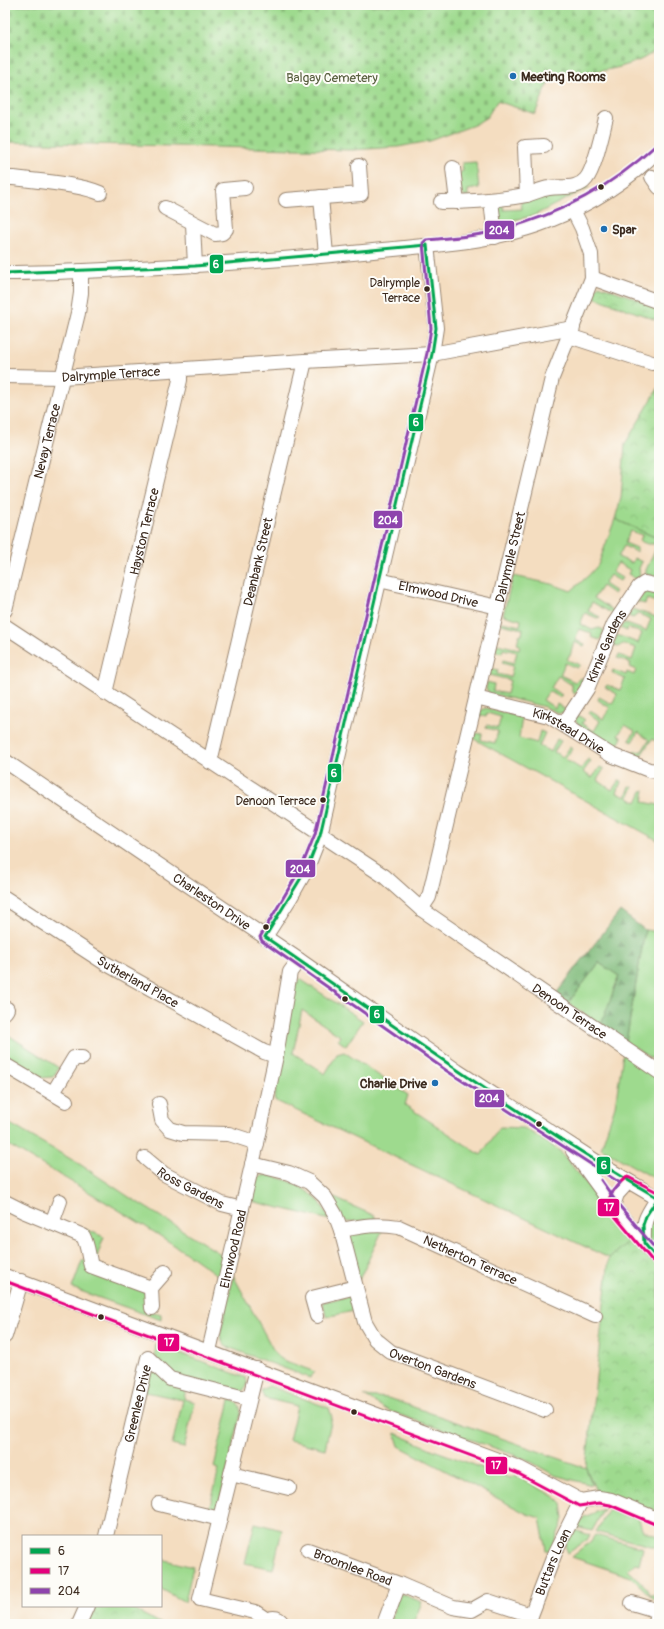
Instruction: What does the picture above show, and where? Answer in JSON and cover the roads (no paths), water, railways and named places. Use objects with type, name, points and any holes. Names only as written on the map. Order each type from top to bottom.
[{"type":"street","points":[[441,202],[491,200],[527,195],[549,188],[571,187],[580,184],[587,178],[591,169],[606,118]]},
{"type":"street","points":[[527,195],[525,147],[544,146]]},
{"type":"street","points":[[5,273],[195,266],[326,255],[495,237],[547,221],[573,210],[610,190],[652,163],[659,149]]},
{"type":"street","points":[[286,200],[361,194],[359,162]]},
{"type":"street","points":[[453,168],[456,202]]},
{"type":"street","points":[[5,178],[73,186],[100,193]]},
{"type":"street","points":[[165,208],[193,224],[215,234],[222,233],[226,229],[223,190],[245,188]]},
{"type":"street","points":[[321,198],[326,255]]},
{"type":"street","points":[[491,200],[495,237]]},
{"type":"street","name":"Dalrymple Street","points":[[421,909],[429,897],[552,378],[592,278],[591,254],[582,228],[573,210]]},
{"type":"street","points":[[193,224],[195,266]]},
{"type":"street","points":[[264,937],[290,898],[307,868],[320,835],[432,354],[436,328],[427,245]]},
{"type":"street","name":"Nevay Terrace","points":[[5,610],[78,312],[81,293],[81,271]]},
{"type":"street","points":[[592,278],[659,302]]},
{"type":"street","points":[[571,332],[652,363]]},
{"type":"street","name":"Dalrymple Terrace","points":[[5,376],[62,377],[432,354],[571,332]]},
{"type":"street","name":"Deanbank Street","points":[[210,762],[305,361]]},
{"type":"street","name":"Hayston Terrace","points":[[105,693],[180,380],[180,370]]},
{"type":"street","name":"Elmwood Drive","points":[[379,580],[498,607]]},
{"type":"street","name":"Kirnie Gardens","points":[[564,724],[587,689],[614,624],[639,587],[646,583],[659,586]]},
{"type":"street","name":"Denoon Terrace","points":[[5,626],[384,876],[421,909],[659,1072]]},
{"type":"street","name":"Kirkstead Drive","points":[[476,698],[549,716],[564,724],[611,755],[649,770],[659,771]]},
{"type":"street","name":"Charleston Drive","points":[[5,761],[299,960],[457,1071],[569,1145],[658,1199]]},
{"type":"street","name":"Sutherland Place","points":[[5,898],[104,962],[264,1052],[276,1056]]},
{"type":"street","name":"Elmwood Road","points":[[209,1351],[276,1056],[290,972],[299,960]]},
{"type":"street","points":[[53,1093],[74,1058],[82,1058]]},
{"type":"street","points":[[5,1064],[66,1101]]},
{"type":"street","points":[[159,1104],[162,1120],[170,1129],[183,1133],[229,1134],[257,1143]]},
{"type":"street","points":[[569,1145],[613,1206],[659,1261]]},
{"type":"street","name":"Ross Gardens","points":[[145,1158],[164,1174],[222,1204],[242,1209]]},
{"type":"street","name":"Overton Gardens","points":[[252,1164],[289,1173],[309,1182],[325,1197],[335,1214],[341,1230],[365,1322],[375,1339],[391,1352],[546,1410]]},
{"type":"street","points":[[613,1206],[617,1194],[628,1182]]},
{"type":"street","points":[[644,1243],[644,1220],[658,1199]]},
{"type":"street","points":[[5,1202],[83,1236],[87,1243],[91,1266],[151,1288]]},
{"type":"street","points":[[52,1223],[60,1202]]},
{"type":"street","name":"Netherton Terrace","points":[[341,1230],[372,1224],[385,1224],[399,1228],[595,1316]]},
{"type":"street","points":[[152,1308],[151,1288],[165,1272]]},
{"type":"street","points":[[5,1276],[519,1468],[581,1501],[599,1498],[611,1500],[659,1520]]},
{"type":"street","points":[[5,1336],[21,1282]]},
{"type":"street","points":[[317,1316],[312,1298],[356,1287]]},
{"type":"street","name":"Greenlee Drive","points":[[106,1535],[148,1358],[170,1379],[249,1398]]},
{"type":"street","points":[[257,1370],[200,1599],[255,1612],[265,1622],[276,1618],[283,1624]]},
{"type":"street","points":[[231,1474],[289,1488]]},
{"type":"street","name":"Buttars Loan","points":[[529,1620],[555,1553],[581,1501]]},
{"type":"street","points":[[159,1504],[220,1519]]},
{"type":"street","name":"Broomlee Road","points":[[308,1550],[453,1606],[472,1610],[488,1601],[529,1620]]},
{"type":"street","name":"Broomlee Road","points":[[384,1624],[399,1584]]},
{"type":"street","points":[[632,1603],[659,1611],[655,1624]]},
{"type":"street","points":[[80,1624],[87,1607]]},
{"type":"place","name":"Meeting Rooms","points":[[513,76]]},
{"type":"place","name":"Spar","points":[[604,229]]},
{"type":"place","name":"Dalrymple Terrace","points":[[427,289]]},
{"type":"place","name":"Denoon Terrace","points":[[323,800]]},
{"type":"place","name":"Charlie Drive","points":[[435,1083]]},
{"type":"park label","name":"Balgay Cemetery","points":[[332,77]]}]
